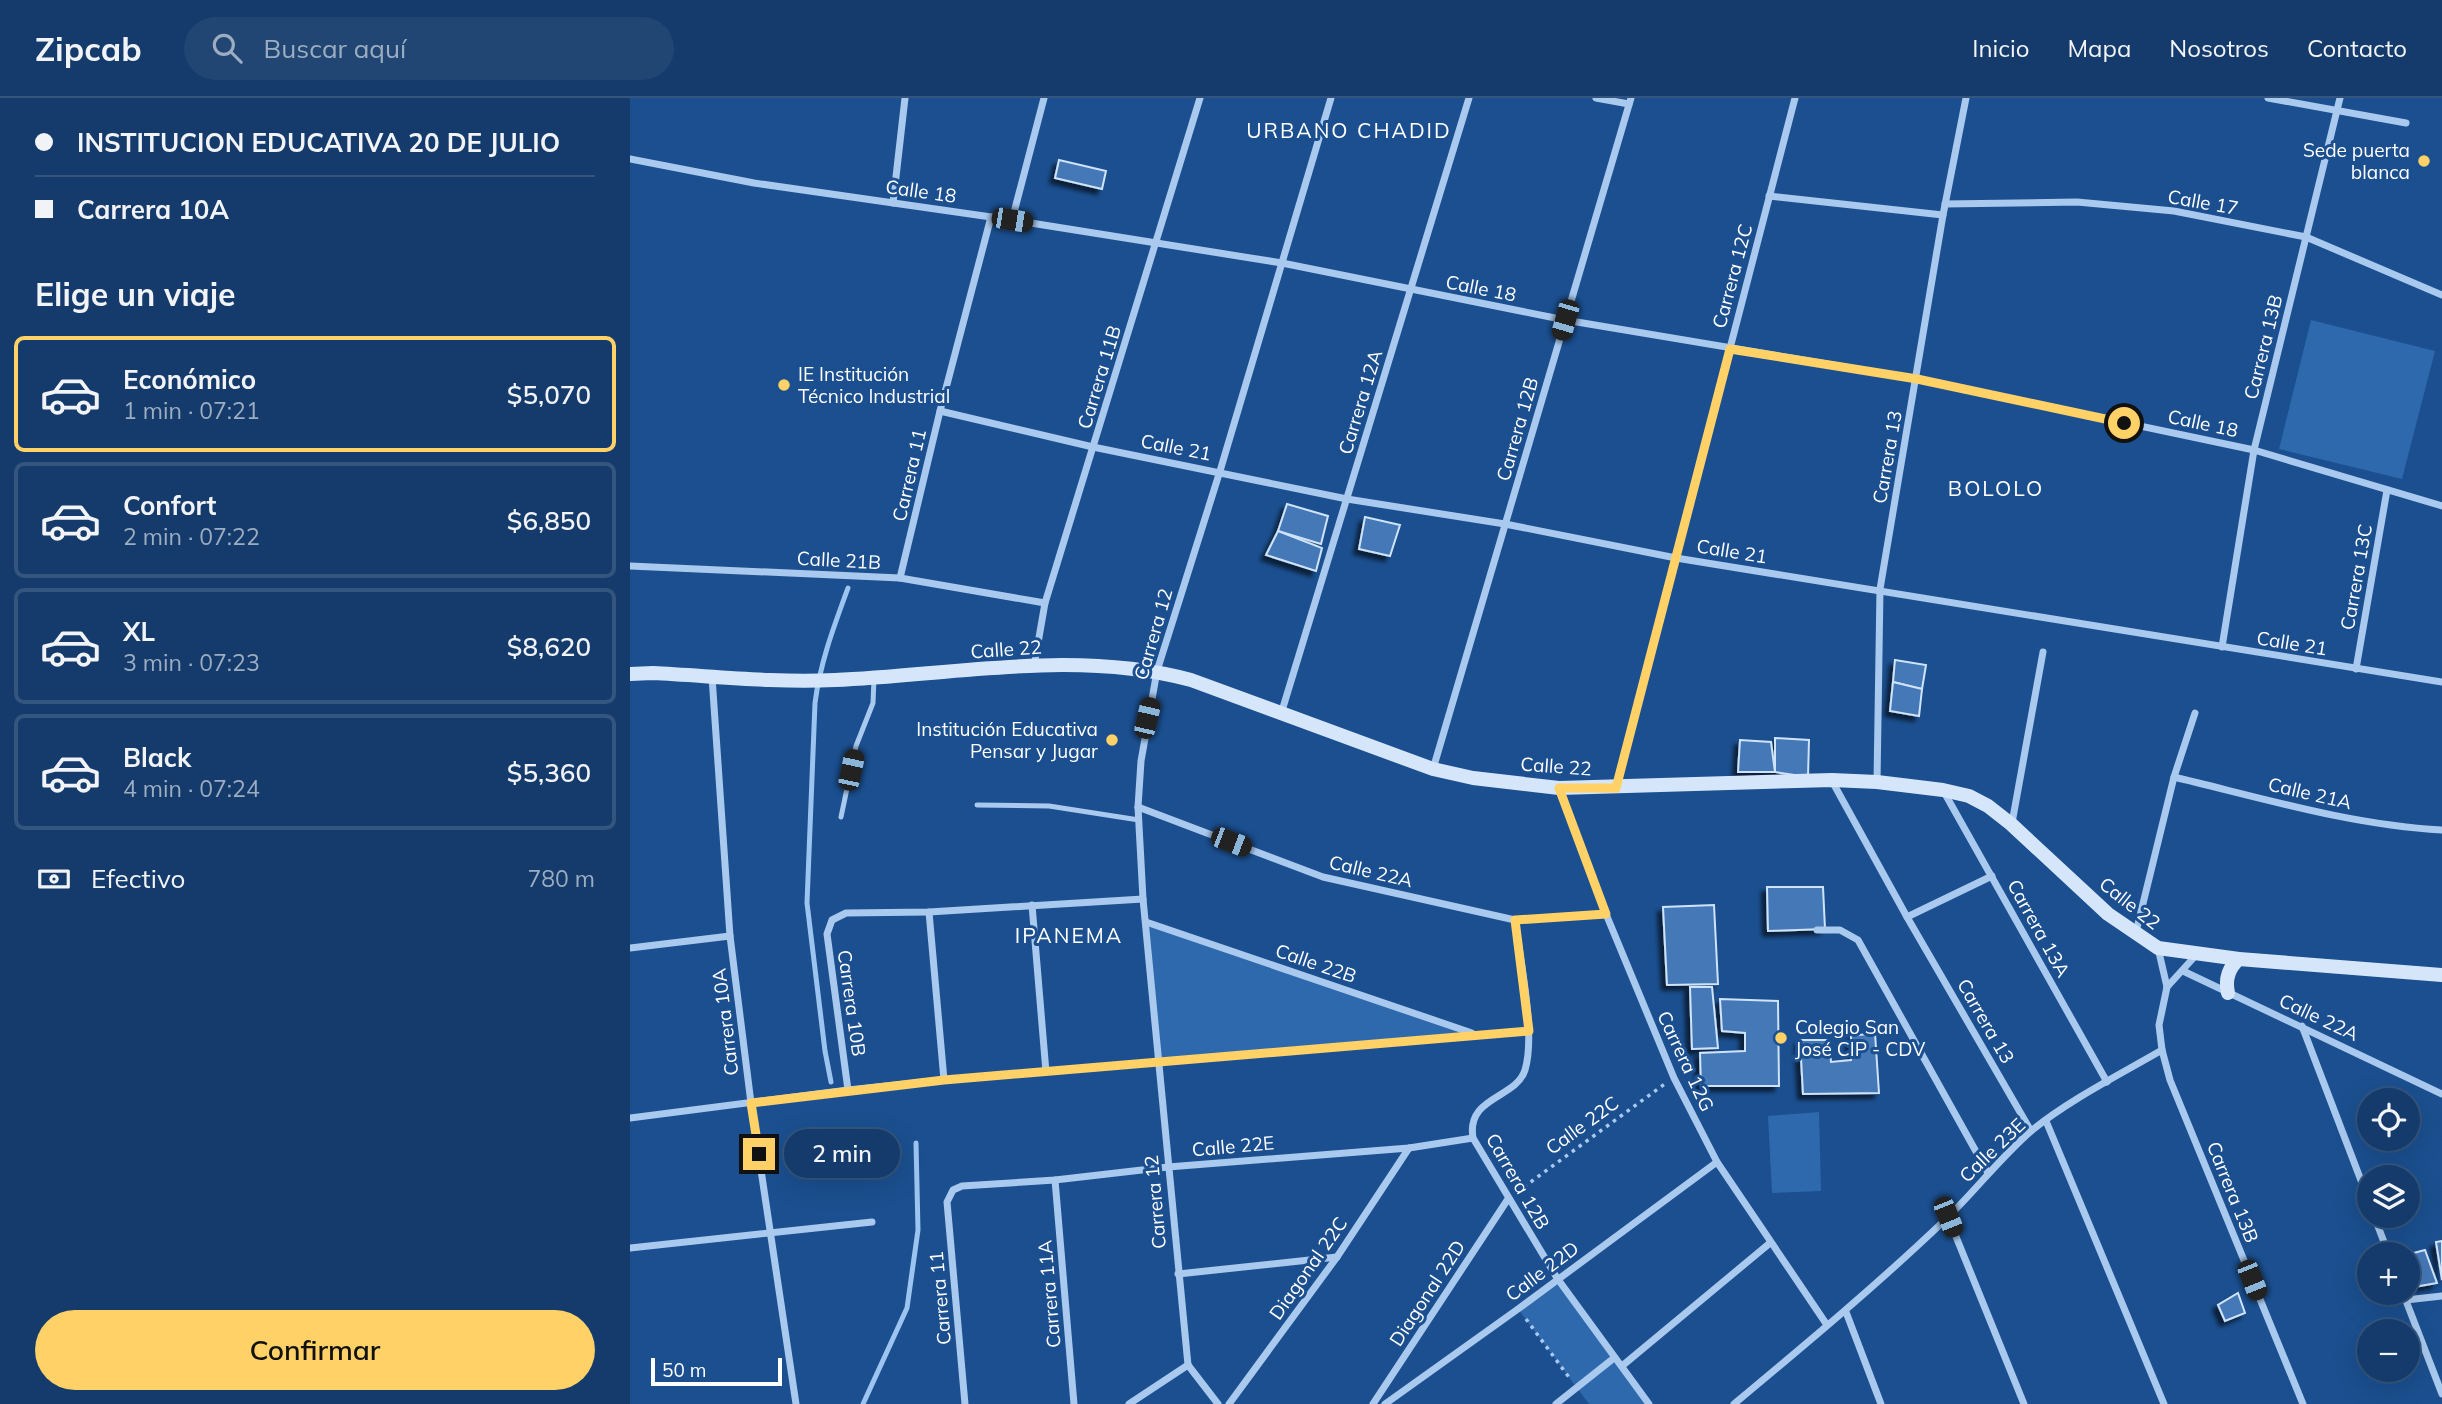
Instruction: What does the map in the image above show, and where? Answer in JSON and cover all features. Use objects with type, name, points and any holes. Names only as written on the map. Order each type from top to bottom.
[{"type":"street","points":[[893,203],[905,98]]},
{"type":"street","points":[[1012,220],[1044,98]]},
{"type":"street","name":"Carrera 11B","points":[[1034,666],[1045,603],[1200,98]]},
{"type":"street","name":"Carrera 12","points":[[1188,1365],[1143,899],[1138,807],[1141,761],[1157,671],[1220,471],[1331,98]]},
{"type":"street","name":"Carrera 12A","points":[[1281,715],[1469,98]]},
{"type":"street","points":[[1596,98],[1630,101]]},
{"type":"street","name":"Carrera 12C","points":[[1616,788],[1795,98]]},
{"type":"street","name":"Carrera 13","points":[[1877,782],[1881,590],[1943,215],[1966,98]]},
{"type":"street","points":[[2268,98],[2406,123]]},
{"type":"street","name":"Carrera 13B","points":[[2222,647],[2253,450],[2340,98]]},
{"type":"street","name":"Carrera 12B","points":[[1433,769],[1630,101]]},
{"type":"street","name":"Calle 18","points":[[630,159],[754,183],[1282,263],[1565,320],[1917,379],[2253,450],[2442,506]]},
{"type":"street","points":[[1769,196],[1943,215]]},
{"type":"street","name":"Calle 17","points":[[1945,204],[2077,202],[2174,211],[2306,237],[2442,295]]},
{"type":"street","name":"Carrera 11","points":[[900,579],[940,411],[991,217]]},
{"type":"street","name":"Calle 21","points":[[940,411],[1093,447],[1347,499],[1505,524],[1676,558],[2442,682]]},
{"type":"street","name":"Carrera 13C","points":[[2356,669],[2387,490]]},
{"type":"street","name":"Calle 21B","points":[[630,566],[900,579],[1045,603]]},
{"type":"street","points":[[2011,824],[2043,652]]},
{"type":"street","name":"Calle 22","points":[[630,674],[831,680],[1034,666],[1111,665],[1157,671],[1191,680],[1433,769],[1473,778],[1559,788],[1832,780],[1943,790],[1969,796],[1988,806],[2108,914],[2158,948],[2239,959],[2442,975]]},
{"type":"street","name":"Carrera 10A","points":[[712,676],[730,936],[751,1103],[796,1403]]},
{"type":"street","points":[[2136,933],[2174,777],[2195,713]]},
{"type":"street","name":"Calle 21A","points":[[2174,777],[2340,817],[2403,828],[2442,830]]},
{"type":"street","name":"Carrera 13","points":[[1832,780],[1907,917],[2031,1131]]},
{"type":"street","name":"Carrera 12G","points":[[1559,788],[1606,914],[1674,1077],[1717,1162],[1827,1325]]},
{"type":"street","name":"Carrera 13A","points":[[1943,790],[2107,1082]]},
{"type":"street","name":"Calle 22A","points":[[1138,807],[1323,877],[1515,920],[1606,914]]},
{"type":"street","points":[[1907,917],[1992,876]]},
{"type":"street","points":[[944,1080],[929,912],[1143,899]]},
{"type":"street","points":[[1032,905],[1046,1072]]},
{"type":"street","name":"Carrera 10B","points":[[848,1090],[827,934],[832,920],[846,913],[929,912]]},
{"type":"street","name":"Carrera 12B","points":[[1515,920],[1529,1031],[1525,1072],[1515,1084],[1480,1109],[1471,1127],[1473,1138],[1557,1278],[1649,1404]]},
{"type":"street","name":"Calle 22B","points":[[1146,922],[1476,1034]]},
{"type":"street","points":[[1816,930],[1840,930],[1858,940],[1988,1173]]},
{"type":"street","points":[[630,948],[730,936]]},
{"type":"street","name":"Carrera 13B","points":[[2158,948],[2167,987],[2159,1025],[2170,1080],[2303,1404]]},
{"type":"street","points":[[2167,987],[2197,954]]},
{"type":"street","points":[[2228,993],[2228,973],[2232,964],[2239,959]]},
{"type":"street","name":"Calle 22A","points":[[2183,971],[2442,1094]]},
{"type":"street","points":[[2302,1026],[2357,1169]]},
{"type":"street","points":[[630,1118],[944,1080],[1529,1031]]},
{"type":"street","name":"Calle 23E","points":[[1735,1404],[1827,1325],[1846,1312],[1948,1217],[2031,1131],[2162,1050]]},
{"type":"street","points":[[2046,1121],[2164,1404]]},
{"type":"street","name":"Calle 22E","points":[[953,1190],[962,1186],[1055,1180],[1168,1167],[1409,1148],[1473,1138]]},
{"type":"street","name":"Diagonal 22C","points":[[1229,1404],[1337,1257],[1409,1148]]},
{"type":"street","name":"Calle 22D","points":[[1385,1404],[1717,1162]]},
{"type":"street","name":"Carrera 11A","points":[[1055,1180],[1074,1404]]},
{"type":"street","name":"Carrera 11","points":[[953,1190],[947,1202],[965,1404]]},
{"type":"street","name":"Diagonal 22D","points":[[1373,1404],[1508,1199]]},
{"type":"street","points":[[1948,1217],[2024,1404]]},
{"type":"street","points":[[630,1248],[872,1222]]},
{"type":"street","points":[[1622,1366],[1770,1243]]},
{"type":"street","points":[[1178,1274],[1337,1257]]},
{"type":"street","points":[[2420,1296],[2442,1296]]},
{"type":"street","points":[[2407,1305],[2442,1394]]},
{"type":"street","points":[[1846,1312],[1881,1404]]},
{"type":"street","points":[[1556,1404],[1614,1358]]},
{"type":"street","points":[[1129,1404],[1188,1365],[1218,1404]]},
{"type":"street","points":[[787,1404],[796,1403]]},
{"type":"lane","points":[[841,817],[856,746],[873,703],[874,678]]},
{"type":"lane","points":[[977,804],[1049,806],[1139,820]]},
{"type":"path","name":"Calle 22C","points":[[1508,1199],[1674,1077]]},
{"type":"path","points":[[1518,1309],[1577,1388]]},
{"type":"shaded area","points":[[2311,320],[2435,351],[2402,479],[2279,449]]},
{"type":"shaded area","points":[[1146,922],[1476,1034],[1158,1062]]},
{"type":"shaded area","points":[[1819,1112],[1821,1191],[1772,1193],[1768,1116]]},
{"type":"shaded area","points":[[1557,1278],[1648,1404],[1589,1404],[1518,1309]]},
{"type":"building","points":[[1059,160],[1106,171],[1102,189],[1055,178]]},
{"type":"building","points":[[1287,504],[1328,516],[1321,544],[1278,531]]},
{"type":"building","points":[[1365,517],[1400,525],[1390,556],[1359,549]]},
{"type":"building","points":[[1278,531],[1322,548],[1316,571],[1266,555]]},
{"type":"building","points":[[1895,660],[1926,665],[1922,689],[1893,682]]},
{"type":"building","points":[[1893,682],[1922,689],[1919,716],[1890,711]]},
{"type":"building","points":[[1775,738],[1809,740],[1808,777],[1775,772]]},
{"type":"building","points":[[1740,740],[1771,742],[1775,772],[1738,772]]},
{"type":"building","points":[[1767,887],[1823,887],[1825,929],[1768,931]]},
{"type":"building","points":[[1714,905],[1718,984],[1667,985],[1663,907]]},
{"type":"building","points":[[1690,987],[1712,987],[1718,1048],[1692,1049]]},
{"type":"building","points":[[1720,999],[1778,1001],[1779,1086],[1701,1086],[1700,1053],[1745,1051],[1745,1033],[1722,1031]]},
{"type":"building","points":[[1875,1033],[1879,1093],[1803,1094],[1800,1040],[1829,1040],[1831,1062],[1851,1060],[1851,1036]]},
{"type":"building","points":[[2442,1241],[2442,1280],[2436,1242]]},
{"type":"building","points":[[2425,1250],[2437,1283],[2420,1286],[2420,1251]]},
{"type":"building","points":[[2238,1293],[2245,1313],[2225,1321],[2218,1305]]},
{"type":"waterway","points":[[831,1082],[807,903],[815,703],[824,659],[848,588]]},
{"type":"waterway","points":[[863,1404],[907,1308],[918,1230],[916,1143]]},
{"type":"place","name":"Sede puerta blanca","points":[[2424,161]]},
{"type":"place","name":"IE Institución Técnico Industrial","points":[[784,385]]},
{"type":"place","name":"Institución Educativa Pensar y Jugar","points":[[1112,740]]},
{"type":"place","name":"Colegio San José CIP - CDV","points":[[1781,1038]]},
{"type":"district","name":"URBANO CHADID","points":[[1349,131]]},
{"type":"district","name":"BOLOLO","points":[[1996,489]]},
{"type":"district","name":"IPANEMA","points":[[1069,936]]},
{"type":"route","points":[[759,1154],[751,1103],[944,1080],[1529,1031],[1515,920],[1606,914],[1559,788],[1616,788],[1730,349],[1917,379],[2124,423]]}]
